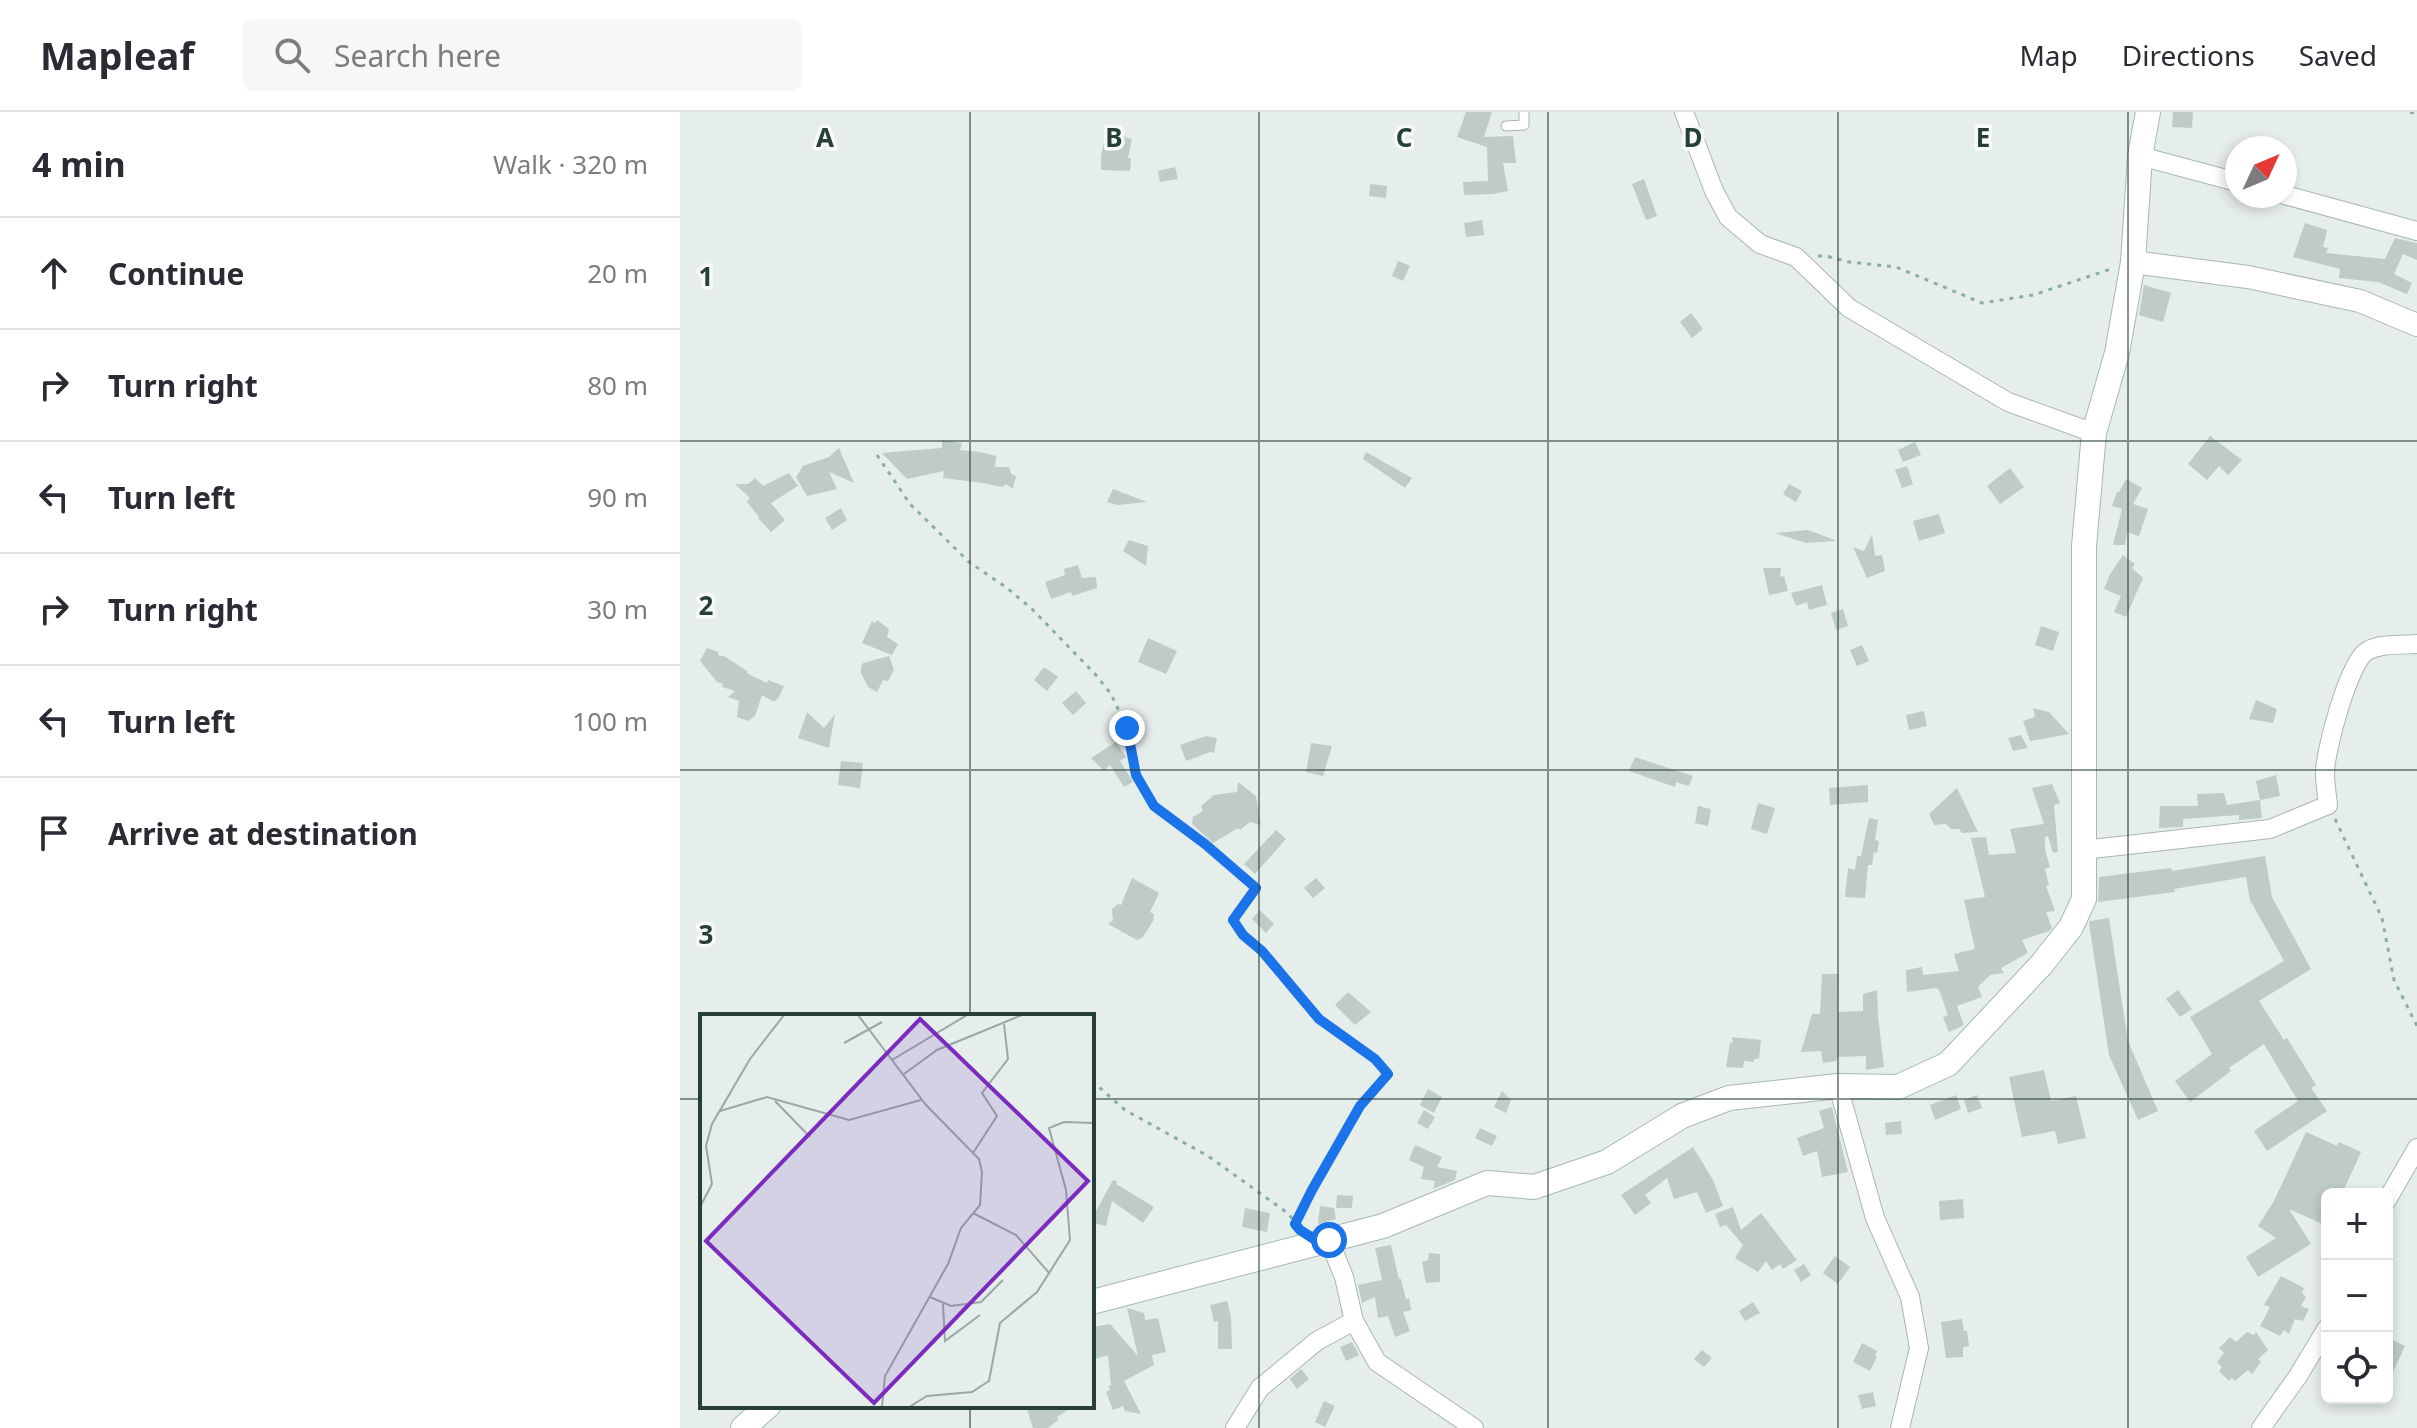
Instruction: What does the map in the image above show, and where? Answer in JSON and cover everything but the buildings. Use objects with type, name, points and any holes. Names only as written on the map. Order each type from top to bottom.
[{"type":"main road","points":[[1094,1301],[1383,1226],[1487,1183],[1534,1187],[1607,1162],[1682,1116],[1729,1098],[1838,1086],[1898,1087],[1948,1064],[2041,965],[2071,927],[2084,899],[2084,546],[2094,433],[2117,353],[2133,262],[2140,156],[2148,112]]},
{"type":"main road","points":[[743,1428],[766,1408]]},
{"type":"street","points":[[1684,112],[1714,191],[1728,217],[1760,244],[1796,257],[1849,308],[1963,377],[2008,402],[2094,433]]},
{"type":"street","points":[[2140,156],[2225,179]]},
{"type":"street","points":[[2297,198],[2417,231]]},
{"type":"street","points":[[2133,262],[2248,277],[2360,301],[2417,325]]},
{"type":"street","points":[[2083,850],[2270,829],[2328,805],[2325,772],[2330,739],[2354,665],[2363,652],[2374,647],[2417,644]]},
{"type":"street","points":[[1838,1086],[1875,1218],[1910,1297],[1919,1348],[1900,1428]]},
{"type":"street","points":[[2393,1190],[2417,1148]]},
{"type":"street","points":[[1324,1242],[1344,1277],[1354,1321],[1377,1362],[1474,1428]]},
{"type":"street","points":[[1235,1428],[1260,1388],[1317,1341],[1354,1321]]},
{"type":"street","points":[[2261,1428],[2325,1332]]},
{"type":"lane","points":[[1506,126],[1524,125],[1524,112]]},
{"type":"path","points":[[2410,112],[2417,114]]},
{"type":"path","points":[[1796,257],[1826,256],[1896,267],[1982,303],[2033,295],[2133,262]]},
{"type":"path","points":[[877,455],[910,504],[969,562],[1032,609],[1095,674],[1111,694],[1127,728],[1136,775],[1154,806],[1256,888],[1233,920],[1243,935],[1262,951],[1319,1019],[1375,1059],[1388,1074],[1360,1106],[1295,1224]]},
{"type":"path","points":[[2328,805],[2382,918],[2394,980],[2417,1026]]},
{"type":"path","points":[[1094,1083],[1125,1110],[1208,1156],[1289,1214],[1300,1230],[1324,1242]]},
{"type":"route","points":[[1127,728],[1136,775],[1154,806],[1256,888],[1233,920],[1243,935],[1262,951],[1319,1019],[1375,1059],[1388,1074],[1360,1106],[1295,1224],[1320,1243],[1329,1240]]}]
